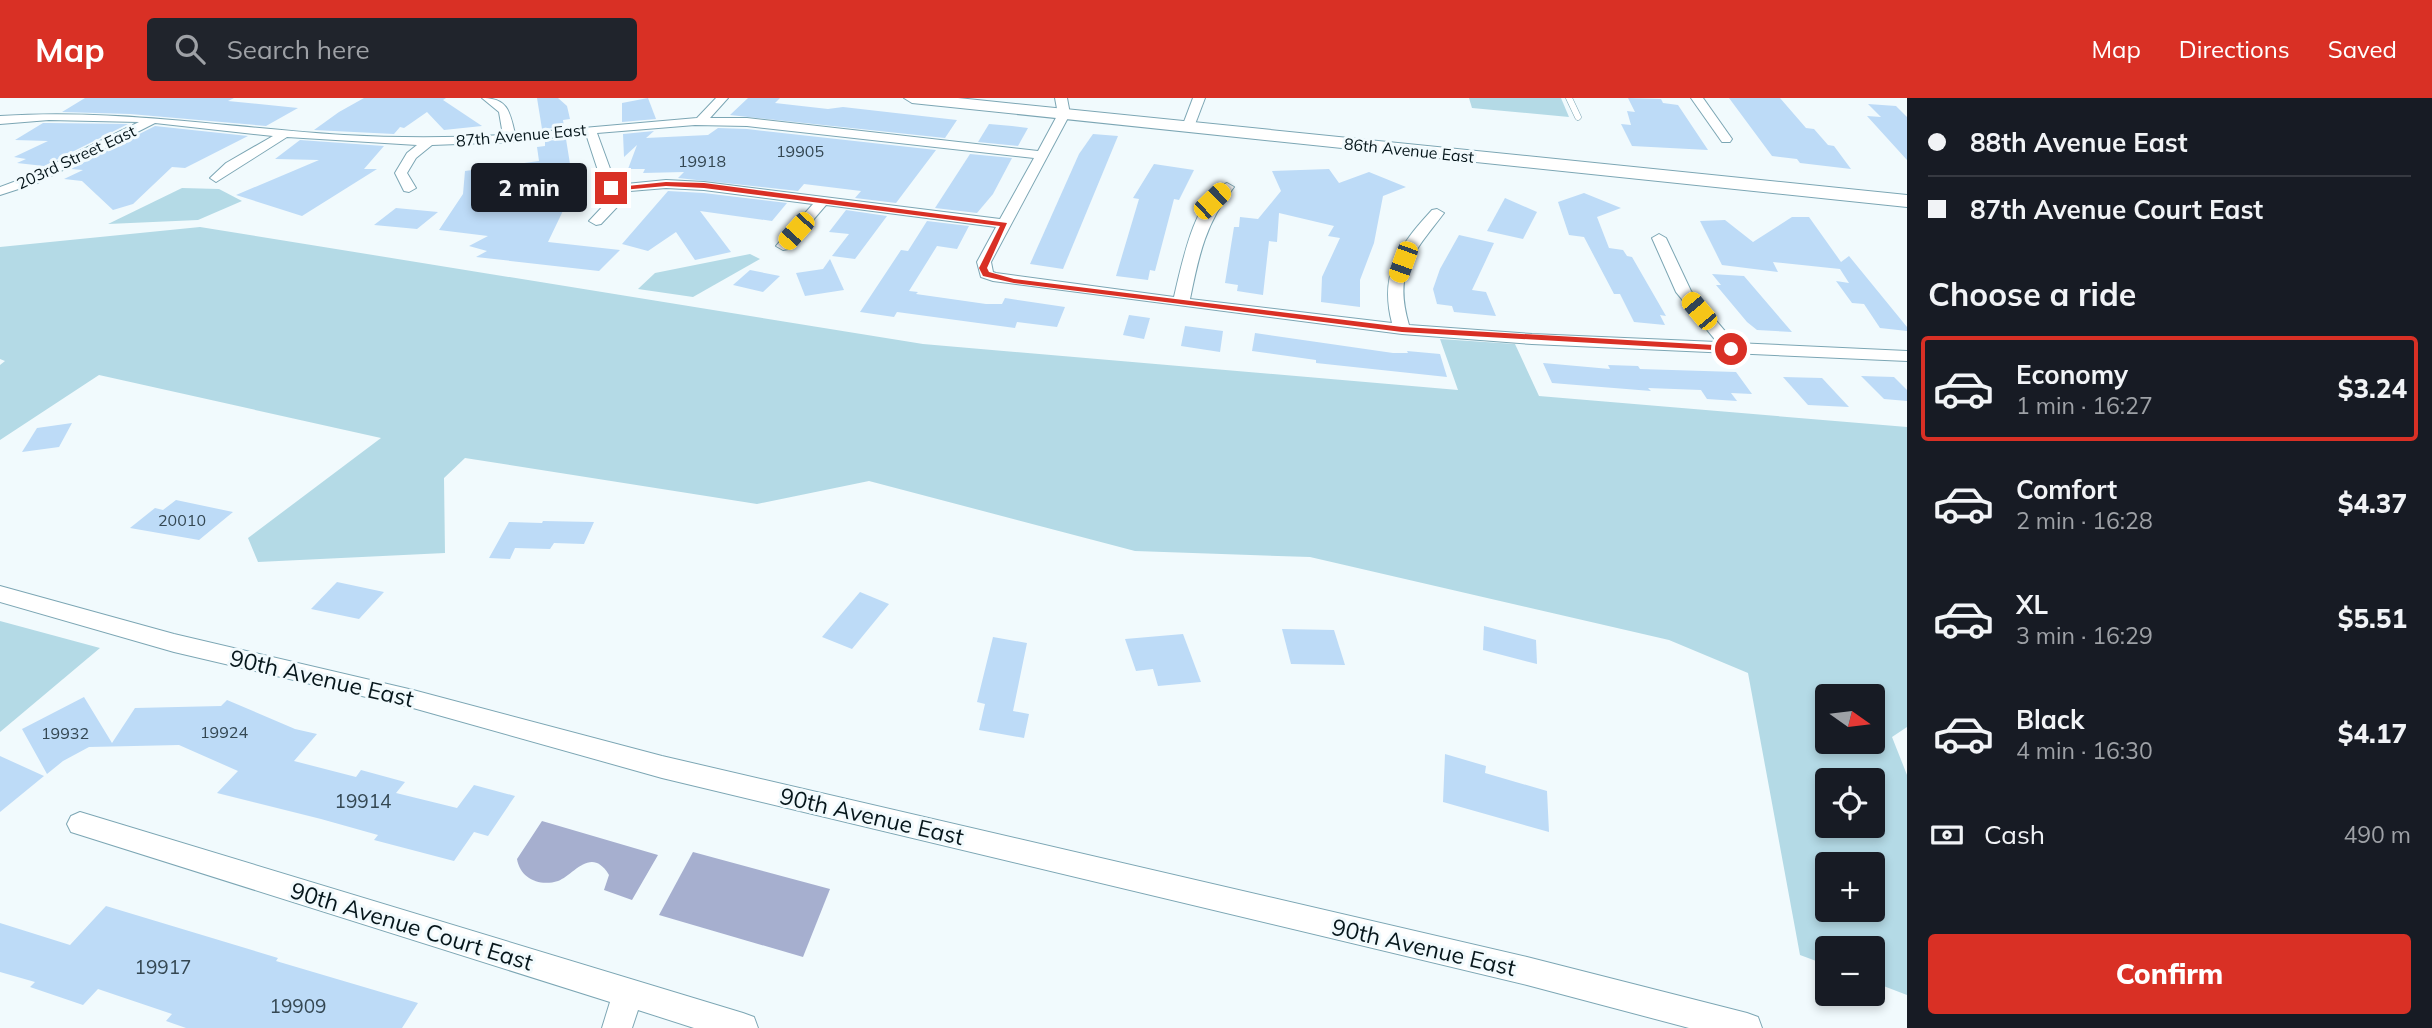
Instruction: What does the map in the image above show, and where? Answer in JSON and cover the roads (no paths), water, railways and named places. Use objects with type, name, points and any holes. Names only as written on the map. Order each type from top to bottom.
[{"type":"street","points":[[488,98],[504,111],[510,138]]},
{"type":"street","points":[[702,119],[722,98]]},
{"type":"street","name":"86th Avenue East","points":[[912,98],[1063,106],[1188,127],[1907,201]]},
{"type":"street","points":[[1188,127],[1199,98]]},
{"type":"street","points":[[1698,98],[1726,139]]},
{"type":"street","points":[[1063,106],[1042,155],[984,262],[985,272],[993,277],[1402,329],[1731,349],[1907,356]]},
{"type":"street","name":"87th Avenue East","points":[[0,120],[73,116],[351,139],[429,141],[510,138],[702,119],[1042,155]]},
{"type":"street","name":"203rd Street East","points":[[0,191],[32,180],[151,121]]},
{"type":"street","points":[[590,129],[611,188],[612,205],[596,221]]},
{"type":"street","points":[[216,178],[230,166],[286,133]]},
{"type":"street","points":[[409,188],[401,173],[404,165],[429,141]]},
{"type":"street","points":[[611,188],[666,184],[704,186],[1005,224]]},
{"type":"street","points":[[1181,303],[1200,229],[1212,201],[1227,187]]},
{"type":"street","points":[[783,246],[823,200]]},
{"type":"street","points":[[1402,329],[1394,288],[1403,262],[1424,227],[1437,213]]},
{"type":"street","points":[[1659,238],[1684,292],[1731,349]]},
{"type":"street","name":"90th Avenue East","points":[[0,594],[174,643],[413,699],[662,766],[1513,968],[1747,1028]]},
{"type":"street","name":"90th Avenue Court East","points":[[80,824],[743,1028]]},
{"type":"street","points":[[617,1028],[628,992]]},
{"type":"lane","points":[[1569,98],[1578,117]]}]
